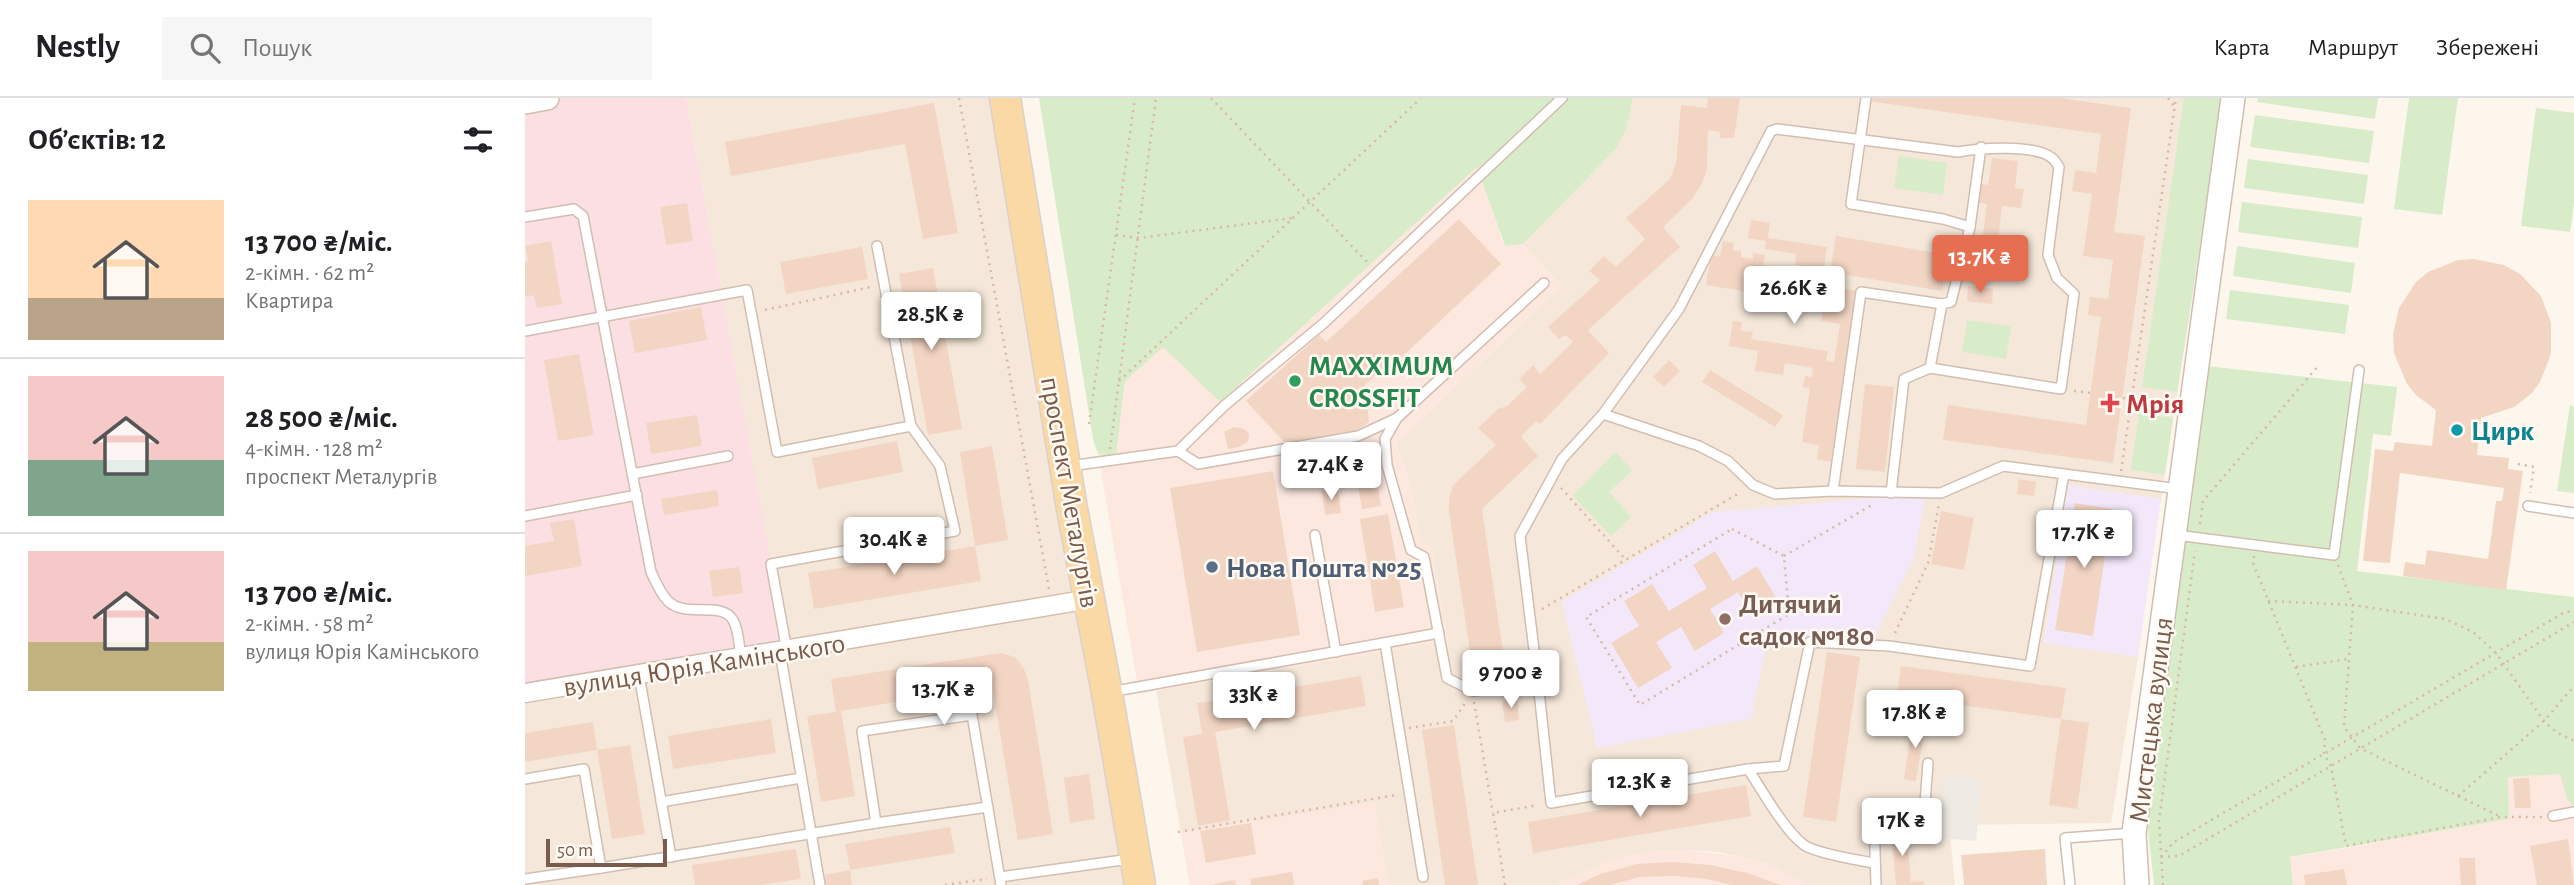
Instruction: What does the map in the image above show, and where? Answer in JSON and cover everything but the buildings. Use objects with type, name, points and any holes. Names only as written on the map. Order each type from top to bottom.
[{"type":"main road","name":"проспект Металургів","points":[[1005,98],[1065,466],[1138,872]]},
{"type":"street","points":[[525,102],[547,98]]},
{"type":"street","name":"Мистецька вулиця","points":[[2137,885],[2134,833],[2233,98]]},
{"type":"street","name":"вулиця Юрія Камінського","points":[[525,693],[1090,599]]},
{"type":"lane","points":[[1065,466],[1178,451],[1224,407],[1324,323],[1562,98]]},
{"type":"lane","points":[[1866,98],[1851,204],[1943,219],[1970,227]]},
{"type":"lane","points":[[1891,494],[1904,379],[1930,368],[2061,389],[2074,293],[2057,278],[2047,255],[2059,167],[2052,158],[2040,153],[1981,147],[1958,152],[1777,129],[1771,131],[1679,309],[1603,414],[1562,459],[1520,537],[1551,803],[1748,769],[1784,766],[1810,642],[1889,646],[2030,666],[2064,474]]},
{"type":"lane","points":[[1833,491],[1861,292],[1942,304],[1951,302],[1970,227],[1981,147]]},
{"type":"lane","points":[[525,217],[574,209],[580,211],[583,216],[651,572],[667,601],[676,606],[686,610],[712,609],[726,613],[735,626],[741,658]]},
{"type":"lane","points":[[820,885],[801,778],[771,564],[955,531],[940,466],[911,426],[877,246]]},
{"type":"lane","points":[[1178,451],[1198,464],[1358,436],[1397,418],[1545,283]]},
{"type":"lane","points":[[525,331],[747,290],[777,452],[911,426]]},
{"type":"lane","points":[[1930,368],[1942,304]]},
{"type":"lane","points":[[2174,535],[2334,555],[2359,370]]},
{"type":"lane","points":[[1603,414],[1699,446],[1728,461],[1753,485],[1775,494],[1833,491],[1941,494],[2003,466],[2180,489]]},
{"type":"lane","points":[[1397,418],[1385,439],[1388,465],[1411,550],[1424,557],[1447,678],[1472,691],[1538,682]]},
{"type":"lane","points":[[632,474],[728,456]]},
{"type":"lane","points":[[525,516],[637,495]]},
{"type":"lane","points":[[2528,506],[2574,513]]},
{"type":"lane","points":[[1315,535],[1336,652]]},
{"type":"lane","points":[[1107,693],[1439,633]]},
{"type":"lane","points":[[1385,643],[1423,877]]},
{"type":"lane","points":[[639,675],[671,857]]},
{"type":"lane","points":[[876,823],[862,731],[972,715],[1000,881],[1138,872]]},
{"type":"lane","points":[[1876,885],[1874,817],[1924,817],[1929,764]]},
{"type":"lane","points":[[525,779],[584,769],[601,868]]},
{"type":"lane","points":[[1748,769],[1780,817],[1805,845],[1851,860],[1874,863]]},
{"type":"lane","points":[[661,802],[801,778]]},
{"type":"lane","points":[[525,879],[988,807]]},
{"type":"lane","points":[[2553,816],[2574,812]]},
{"type":"lane","points":[[2070,885],[2065,838],[2134,833]]},
{"type":"path","points":[[959,98],[1052,606]]},
{"type":"path","points":[[1089,424],[1135,98]]},
{"type":"path","points":[[1108,461],[1156,98]]},
{"type":"path","points":[[1211,98],[1378,273]]},
{"type":"path","points":[[1119,381],[1421,98]]},
{"type":"path","points":[[2168,98],[2174,107]]},
{"type":"path","points":[[2120,481],[2176,98]]},
{"type":"path","points":[[1116,235],[1139,238],[1293,218]]},
{"type":"path","points":[[751,313],[884,284]]},
{"type":"path","points":[[2163,885],[2159,821],[2203,501],[2319,365]]},
{"type":"path","points":[[2061,389],[2091,393]]},
{"type":"path","points":[[2123,398],[2191,407]]},
{"type":"path","points":[[2518,464],[2534,467],[2528,506]]},
{"type":"path","points":[[1552,477],[1626,560]]},
{"type":"path","points":[[1530,617],[1753,485]]},
{"type":"path","points":[[1784,556],[1891,494]]},
{"type":"path","points":[[1889,646],[1928,563],[1941,494]]},
{"type":"path","points":[[1732,529],[1784,556],[1789,614],[1640,705],[1586,617],[1732,529]]},
{"type":"path","points":[[2255,545],[2253,564],[2325,740],[2324,754],[2331,766],[2346,846],[2501,817],[2531,819],[2553,816]]},
{"type":"path","points":[[2334,555],[2353,605],[2344,727],[2360,748],[2501,817]]},
{"type":"path","points":[[2268,601],[2353,605],[2445,619],[2473,632],[2496,653],[2544,721],[2556,732],[2574,741]]},
{"type":"path","points":[[2161,857],[2174,842],[2565,612],[2574,611]]},
{"type":"path","points":[[2161,857],[2179,856],[2574,622]]},
{"type":"path","points":[[2295,667],[2349,659]]},
{"type":"path","points":[[2458,796],[2544,721],[2574,686]]},
{"type":"path","points":[[1399,730],[1453,721],[1472,691]]},
{"type":"path","points":[[1472,691],[1505,885]]},
{"type":"path","points":[[1178,832],[1409,792]]},
{"type":"path","points":[[1493,813],[1551,803]]},
{"type":"path","points":[[945,885],[1000,881]]},
{"type":"shaded area","points":[[547,98],[686,98],[787,651],[525,693],[525,102]]},
{"type":"shaded area","points":[[686,98],[1005,98],[1140,885],[525,885],[525,693],[786,650]]},
{"type":"shaded area","points":[[1633,98],[2223,98],[2161,499],[2068,486],[2044,642],[2138,657],[2111,823],[1949,825],[1955,885],[1807,885],[1766,863],[1717,852],[1687,850],[1631,855],[1604,863],[1555,885],[1190,885],[1156,690],[1448,640],[1420,540],[1411,486],[1396,444],[1561,286],[1523,244],[1616,149]]},
{"type":"shaded area","points":[[1478,166],[1504,246],[1523,244],[1561,286],[1396,444],[1411,486],[1420,540],[1432,549],[1448,641],[1139,694],[1098,454],[1116,455],[1125,381],[1163,346],[1220,402]]},
{"type":"shaded area","points":[[2068,485],[2161,499],[2138,657],[2044,643]]},
{"type":"shaded area","name":"Дитячий садок №180","points":[[1875,498],[1925,499],[1913,560],[1872,642],[1768,638],[1751,719],[1597,748],[1562,601],[1713,512]]},
{"type":"shaded area","points":[[2561,773],[2567,800],[2574,806],[2574,885],[2293,885],[2289,858],[2509,819],[2507,777]]},
{"type":"shaded area","points":[[1944,775],[1982,778],[1976,841],[1939,838]]},
{"type":"shaded area","points":[[1375,802],[1389,885],[1190,885],[1181,833]]},
{"type":"shaded area","points":[[1658,850],[1687,850],[1743,857],[1766,863],[1807,885],[1555,885],[1604,863]]},
{"type":"green space","points":[[1039,98],[1633,98],[1626,129],[1616,149],[1523,244],[1505,246],[1477,167],[1220,402],[1163,347],[1125,381],[1116,456],[1098,454],[1093,439]]},
{"type":"green space","points":[[2184,98],[2223,98],[2177,392],[2142,387]]},
{"type":"green space","points":[[2258,98],[2378,98],[2375,119],[2257,102]]},
{"type":"green space","points":[[2409,98],[2458,98],[2442,215],[2394,209]]},
{"type":"green space","points":[[2536,108],[2574,113],[2574,203],[2570,232],[2521,226]]},
{"type":"green space","points":[[2255,115],[2374,131],[2369,163],[2250,147]]},
{"type":"green space","points":[[1899,156],[1947,163],[1943,195],[1894,188]]},
{"type":"green space","points":[[2248,159],[2368,175],[2364,204],[2244,188]]},
{"type":"green space","points":[[2242,202],[2362,217],[2358,248],[2238,232]]},
{"type":"green space","points":[[2237,246],[2355,263],[2351,293],[2233,276]]},
{"type":"green space","points":[[2230,290],[2349,305],[2345,334],[2226,319]]},
{"type":"green space","points":[[1967,320],[2011,326],[2006,359],[1962,352]]},
{"type":"green space","points":[[2197,365],[2397,387],[2391,436],[2373,434],[2357,571],[2574,597],[2574,806],[2567,800],[2560,774],[2508,777],[2509,819],[2290,857],[2293,885],[2154,885],[2147,820],[2184,548]]},
{"type":"green space","points":[[2570,405],[2574,406],[2574,493],[2557,491]]},
{"type":"green space","points":[[2139,413],[2173,418],[2165,475],[2131,470]]},
{"type":"green space","points":[[1615,452],[1632,470],[1609,492],[1631,517],[1611,536],[1573,496]]},
{"type":"place","name":"MAXXIMUM CROSSFIT","points":[[1295,381]]},
{"type":"place","name":"Мрія","points":[[2110,403]]},
{"type":"place","name":"Цирк","points":[[2457,430]]},
{"type":"place","name":"Нова Пошта №25","points":[[1212,567]]},
{"type":"place","name":"Дитячий садок №180","points":[[1725,619]]}]
